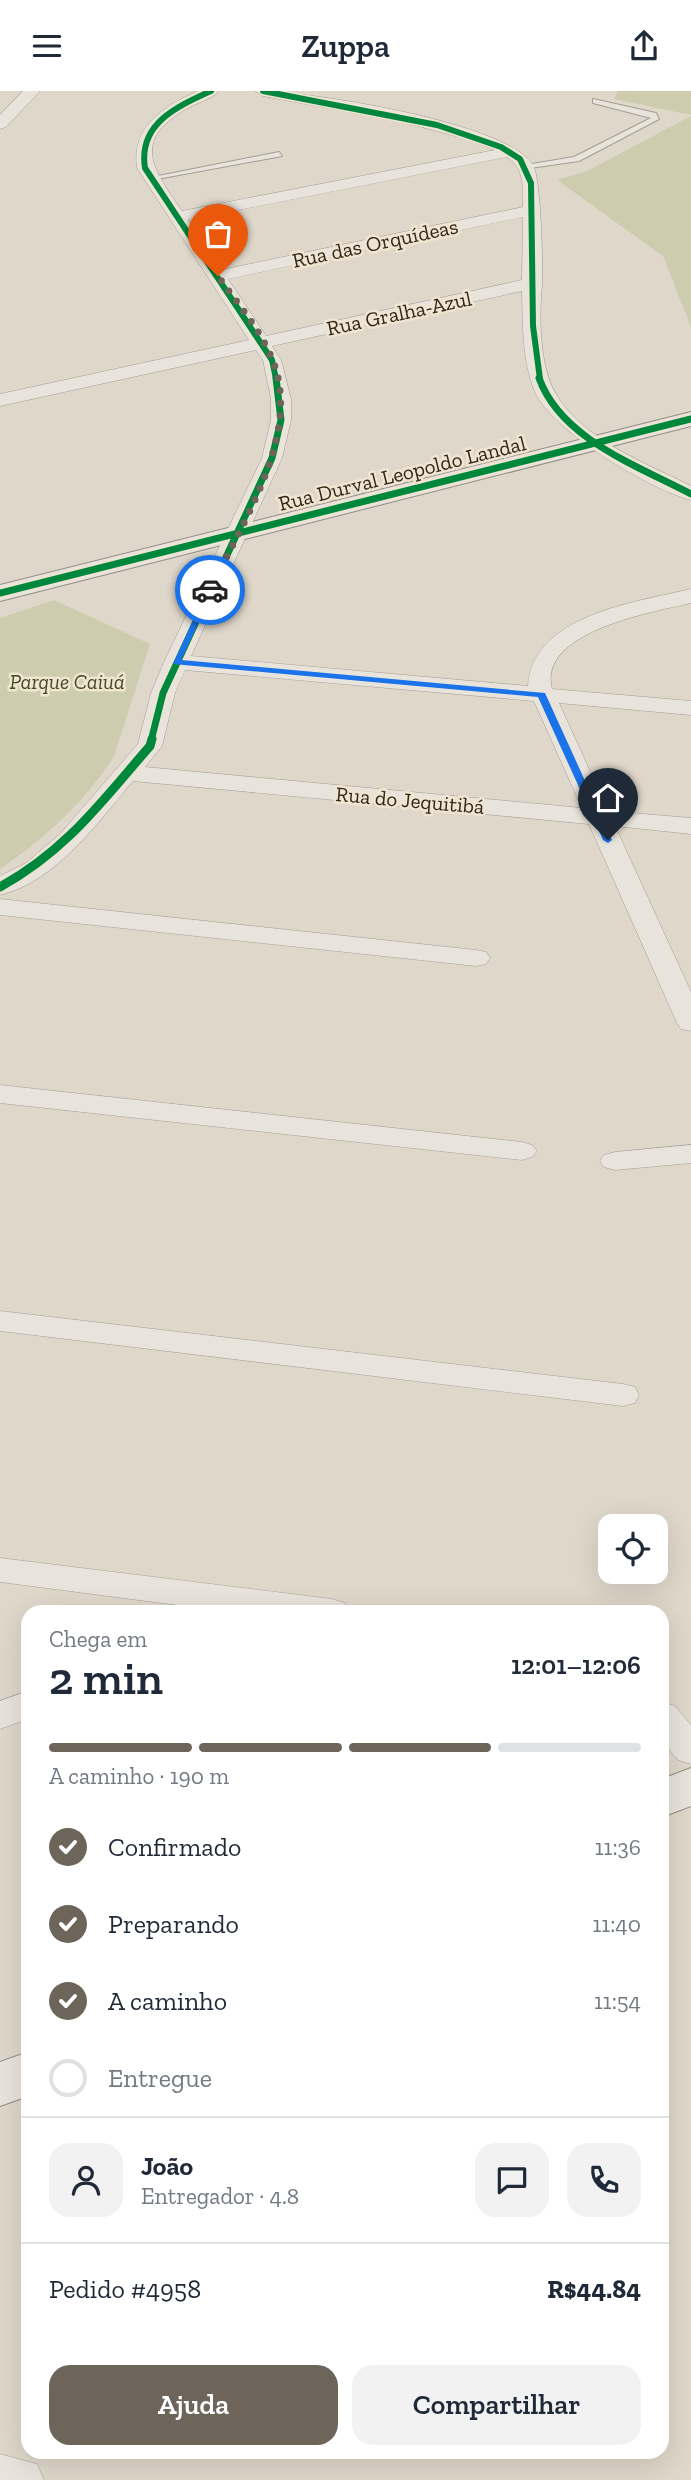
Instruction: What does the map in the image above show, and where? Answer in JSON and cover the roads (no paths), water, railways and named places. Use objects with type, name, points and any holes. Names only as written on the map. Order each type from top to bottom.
[{"type":"street","points":[[0,124],[32,91]]},
{"type":"street","points":[[0,887],[35,868],[52,855],[130,773],[154,739],[163,693],[176,662],[272,458],[281,419],[278,379],[264,343],[177,217],[141,155],[151,129],[163,117],[211,91]]},
{"type":"street","points":[[263,91],[454,131],[509,152],[526,167],[531,183],[538,376],[545,393],[558,410],[599,443],[691,495]]},
{"type":"street","points":[[177,217],[509,152]]},
{"type":"street","name":"Rua das Orquídeas","points":[[218,276],[532,210]]},
{"type":"street","name":"Rua Gralha-Azul","points":[[0,400],[534,283]]},
{"type":"street","name":"Rua Durval Leopoldo Landal","points":[[0,593],[691,419]]},
{"type":"street","points":[[691,596],[604,619],[571,632],[557,643],[539,672],[542,695],[691,1023]]},
{"type":"street","points":[[176,662],[691,708]]},
{"type":"street","name":"Rua do Jequitibá","points":[[130,773],[691,826]]},
{"type":"street","points":[[0,907],[476,958]]},
{"type":"street","points":[[0,1094],[522,1151]]},
{"type":"street","points":[[615,1161],[691,1154]]},
{"type":"street","points":[[0,1321],[623,1395]]},
{"type":"street","points":[[0,1570],[254,1605]]},
{"type":"street","points":[[0,1715],[21,1708]]},
{"type":"street","points":[[669,1724],[691,1750]]},
{"type":"street","points":[[669,1796],[691,1786]]},
{"type":"street","points":[[0,2085],[21,2076]]},
{"type":"street","points":[[0,2476],[20,2480]]},
{"type":"lane","points":[[526,167],[576,159],[655,119],[653,115],[642,111],[596,101]]},
{"type":"lane","points":[[152,178],[279,154]]},
{"type":"park label","name":"Parque Caiuá","points":[[67,681]]}]
